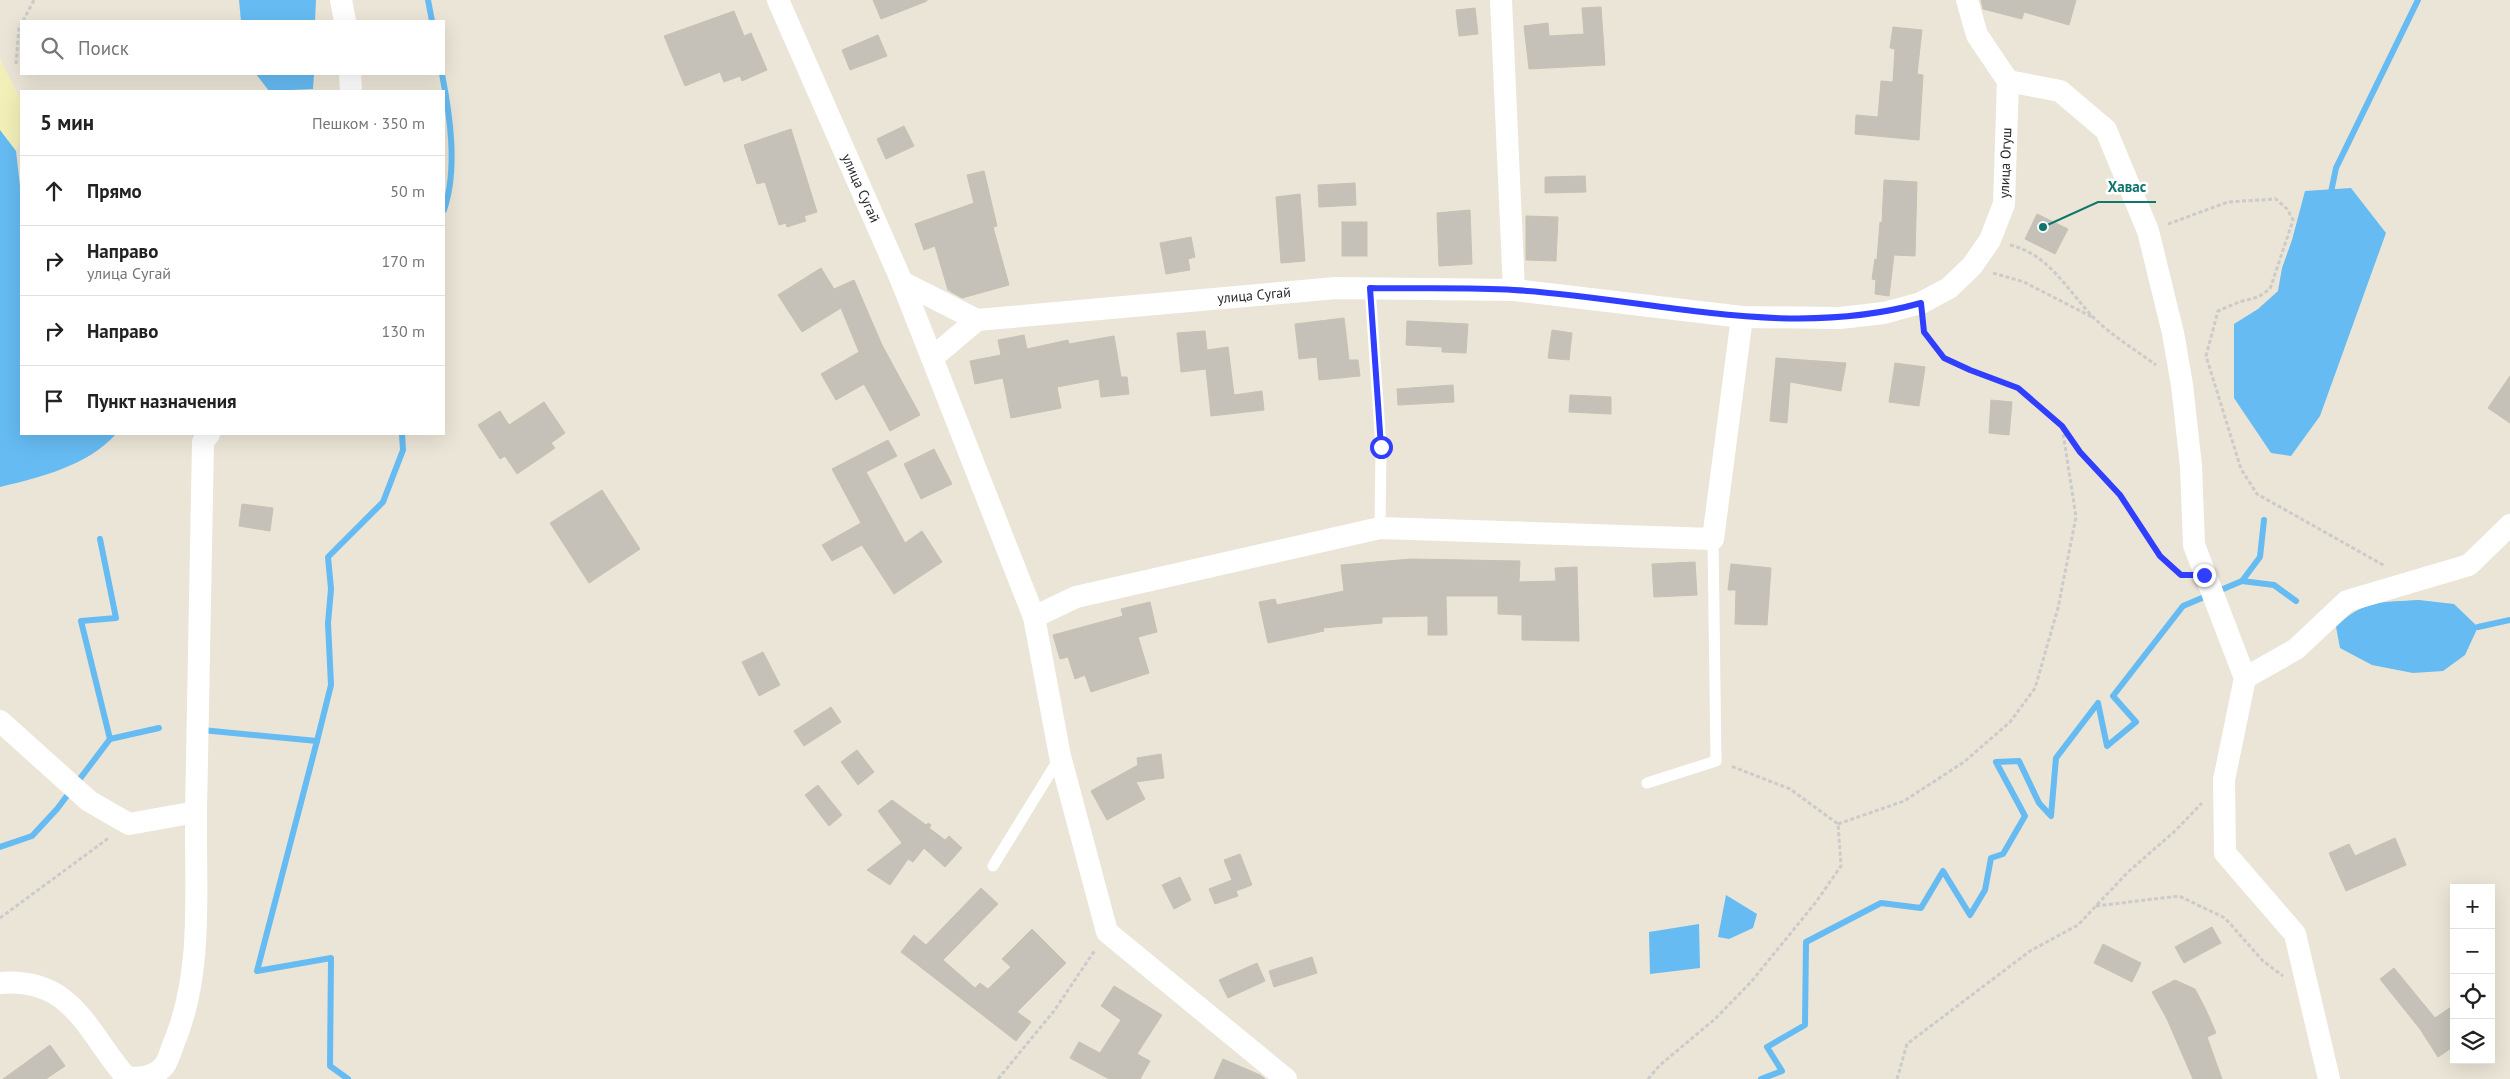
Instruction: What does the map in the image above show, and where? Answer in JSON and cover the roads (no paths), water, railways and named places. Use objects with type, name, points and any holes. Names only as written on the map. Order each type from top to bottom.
[{"type":"street","points":[[341,0],[345,20]]},
{"type":"street","name":"улица Сугай","points":[[778,0],[902,282],[1034,617],[1060,756],[1107,932],[1286,1079]]},
{"type":"street","points":[[1501,0],[1514,290]]},
{"type":"street","points":[[1967,0],[1976,35],[2008,81],[2060,90],[2106,130],[2148,231],[2174,333],[2182,385],[2191,466],[2194,546],[2245,678],[2224,780],[2225,853],[2295,934],[2329,1079]]},
{"type":"street","points":[[350,75],[351,90]]},
{"type":"street","name":"улица Огуш","points":[[1921,303],[1949,288],[1972,266],[1990,240],[2004,204],[2008,81]]},
{"type":"street","points":[[902,282],[977,320],[932,358]]},
{"type":"street","name":"улица Сугай","points":[[977,320],[1336,288],[1514,290],[1742,317],[1840,318],[1884,313],[1921,303]]},
{"type":"street","points":[[1034,617],[1076,597],[1380,528],[1713,539],[1742,317]]},
{"type":"street","points":[[0,982],[18,981],[43,987],[58,996],[94,1032],[115,1065],[127,1078],[165,1073],[182,1026],[190,988],[195,941],[196,812],[206,438]]},
{"type":"street","points":[[2245,678],[2296,649],[2347,601],[2469,566],[2510,525]]},
{"type":"street","points":[[0,721],[89,801],[129,824],[196,812]]},
{"type":"lane","points":[[1370,288],[1381,447],[1380,528]]},
{"type":"lane","points":[[1647,784],[1716,761],[1713,539]]},
{"type":"lane","points":[[993,866],[1060,756]]},
{"type":"water","points":[[239,0],[316,0],[315,20],[241,20]]},
{"type":"water","points":[[257,75],[314,75],[313,89],[268,90]]},
{"type":"water","points":[[0,130],[16,151],[20,186],[20,435],[115,435],[91,454],[62,469],[0,487]]},
{"type":"water","points":[[2351,188],[2386,233],[2320,416],[2291,456],[2271,453],[2234,398],[2234,324],[2258,309],[2278,291],[2282,268],[2292,240],[2305,191]]},
{"type":"water","points":[[2419,600],[2454,604],[2478,627],[2465,655],[2443,671],[2413,673],[2372,665],[2340,648],[2336,627],[2355,612],[2364,607],[2384,602]]},
{"type":"water","points":[[1726,895],[1757,914],[1753,928],[1729,939],[1718,937]]},
{"type":"water","points":[[1699,924],[1700,968],[1650,974],[1649,932]]},
{"type":"waterway","points":[[428,0],[432,20]]},
{"type":"waterway","points":[[2330,197],[2336,168],[2418,0]]},
{"type":"waterway","points":[[442,75],[445,90]]},
{"type":"waterway","points":[[445,90],[450,124],[452,160],[451,177],[445,206]]},
{"type":"waterway","points":[[317,741],[331,685],[328,623],[331,589],[328,557],[383,502],[403,450],[402,435]]},
{"type":"waterway","points":[[1761,1079],[1782,1071],[1767,1047],[1805,1025],[1806,942],[1881,903],[1921,908],[1943,871],[1970,915],[1985,890],[1991,858],[2003,854],[2025,816],[1996,762],[2019,761],[2039,803],[2051,816],[2056,758],[2098,703],[2107,746],[2136,722],[2113,696],[2183,606],[2242,581],[2260,557],[2264,520]]},
{"type":"waterway","points":[[100,539],[116,618],[81,621],[110,739],[159,728]]},
{"type":"waterway","points":[[2242,581],[2274,585],[2296,601]]},
{"type":"waterway","points":[[2478,627],[2510,620]]},
{"type":"waterway","points":[[202,730],[317,741],[257,971],[331,958],[330,1066],[348,1079]]},
{"type":"waterway","points":[[0,847],[32,836],[57,809],[110,739]]},
{"type":"place","name":"Хавас","points":[[2043,227]]}]
